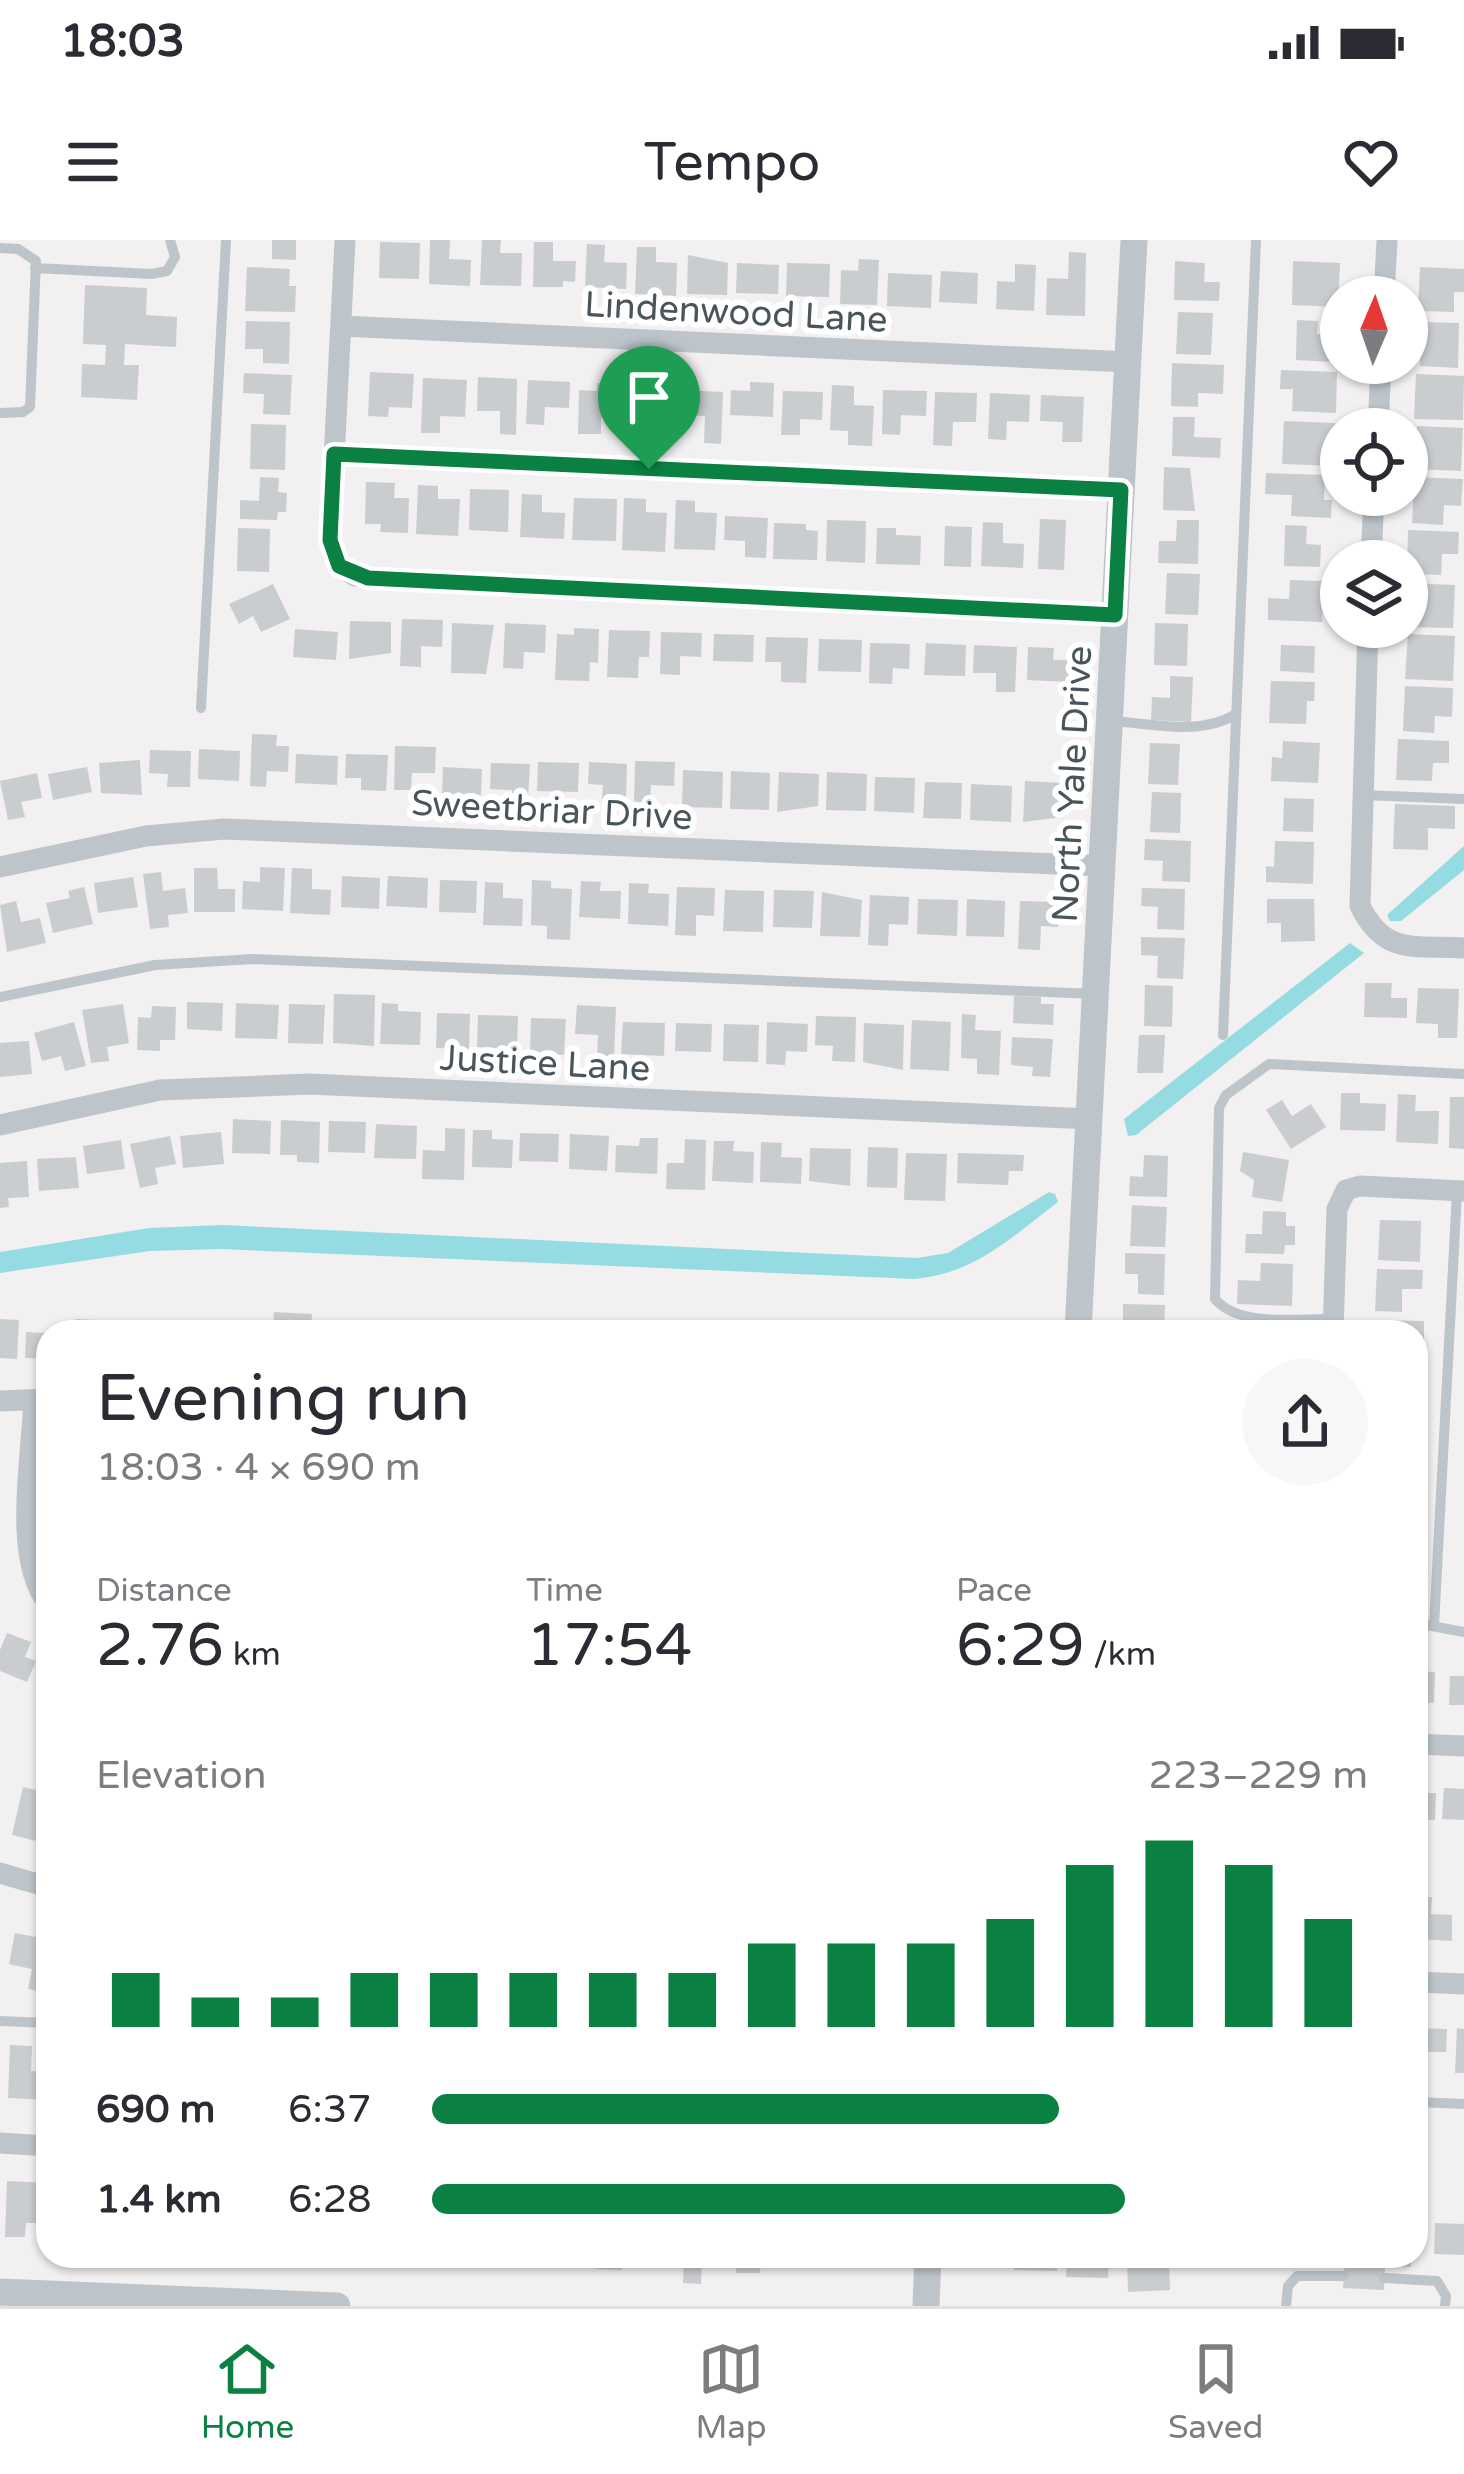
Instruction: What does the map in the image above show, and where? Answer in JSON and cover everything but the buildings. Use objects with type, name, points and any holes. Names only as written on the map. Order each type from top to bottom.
[{"type":"street","points":[[345,240],[330,540],[339,566],[356,576],[1115,615]]},
{"type":"street","name":"North Yale Drive","points":[[1079,1320],[1134,240]]},
{"type":"street","points":[[1385,276],[1387,240]]},
{"type":"street","name":"Lindenwood Lane","points":[[341,326],[1128,362]]},
{"type":"street","points":[[1368,648],[1360,906],[1373,932],[1391,944],[1464,948]]},
{"type":"street","name":"Sweetbriar Drive","points":[[0,867],[146,836],[224,829],[1103,866]]},
{"type":"street","name":"Justice Lane","points":[[0,1125],[160,1090],[309,1084],[1091,1119]]},
{"type":"street","points":[[1333,1320],[1337,1209],[1346,1190],[1360,1186],[1461,1191]]},
{"type":"street","points":[[0,1401],[36,1399]]},
{"type":"street","points":[[36,1454],[28,1542],[36,1580]]},
{"type":"street","points":[[1428,1744],[1464,1746]]},
{"type":"street","points":[[0,1873],[36,1884]]},
{"type":"street","points":[[1428,1982],[1464,1984]]},
{"type":"street","points":[[0,2144],[36,2146]]},
{"type":"street","points":[[926,2306],[928,2268]]},
{"type":"street","points":[[0,2292],[337,2306]]},
{"type":"lane","points":[[35,268],[167,271],[175,257],[170,240]]},
{"type":"lane","points":[[201,708],[226,240]]},
{"type":"lane","points":[[1222,1035],[1256,240]]},
{"type":"lane","points":[[0,248],[30,254],[35,268],[30,407],[0,413]]},
{"type":"lane","points":[[334,454],[1121,490]]},
{"type":"lane","points":[[1110,721],[1190,727],[1218,724],[1236,714]]},
{"type":"lane","points":[[1364,795],[1464,799]]},
{"type":"lane","points":[[0,998],[155,965],[253,958],[1097,994]]},
{"type":"lane","points":[[1276,1320],[1232,1314],[1215,1299],[1219,1108],[1226,1095],[1269,1064],[1464,1074]]},
{"type":"lane","points":[[1434,1626],[1461,1191]]},
{"type":"lane","points":[[1428,1625],[1464,1632]]},
{"type":"lane","points":[[0,2021],[36,2022]]},
{"type":"lane","points":[[1428,2102],[1464,2104]]},
{"type":"lane","points":[[1286,2306],[1288,2286],[1297,2276],[1344,2276]]},
{"type":"lane","points":[[1384,2278],[1436,2281],[1446,2296],[1445,2306]]},
{"type":"water","points":[[1464,846],[1464,870],[1401,921],[1390,921],[1387,915]]},
{"type":"water","points":[[1350,943],[1364,953],[1136,1135],[1128,1136],[1124,1119]]},
{"type":"water","points":[[1049,1192],[1058,1202],[992,1252],[957,1270],[915,1279],[221,1249],[150,1251],[0,1273],[0,1252],[149,1228],[222,1225],[917,1258],[948,1253]]},
{"type":"route","points":[[334,454],[649,469],[1121,490],[1115,615],[368,578],[339,566],[330,540],[334,454]]}]
